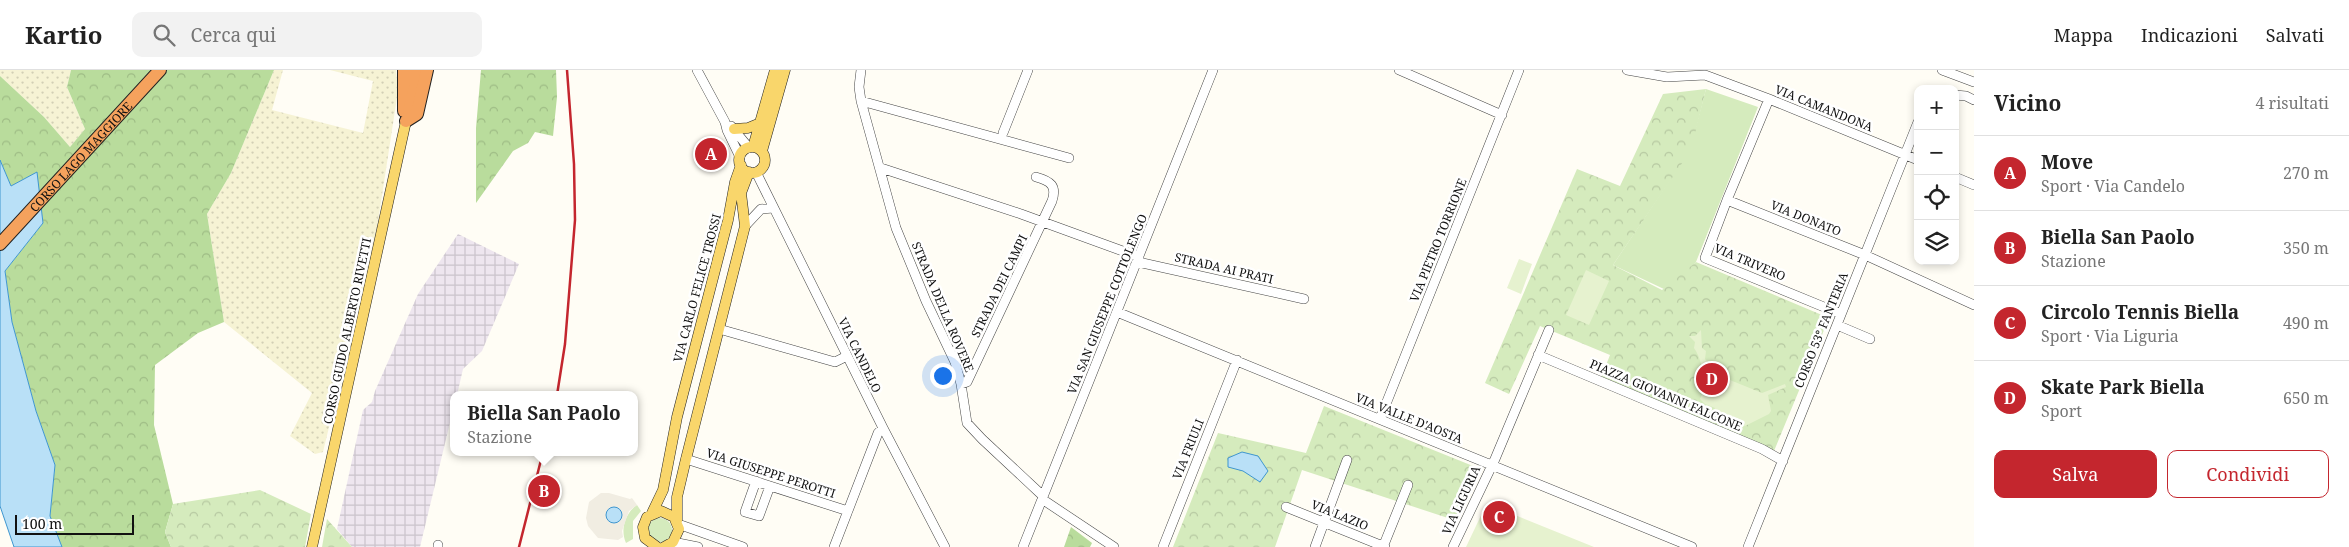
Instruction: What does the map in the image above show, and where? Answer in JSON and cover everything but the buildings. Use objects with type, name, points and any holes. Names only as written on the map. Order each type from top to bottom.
[{"type":"highway","points":[[404,70],[403,108],[406,121]]},
{"type":"highway","points":[[406,121],[416,84],[416,70]]},
{"type":"highway","points":[[406,121],[417,114],[426,70]]},
{"type":"highway","name":"CORSO LAGO MAGGIORE","points":[[0,244],[158,72]]},
{"type":"main road","points":[[754,149],[775,70]]},
{"type":"main road","points":[[754,149],[785,70]]},
{"type":"main road","name":"CORSO GUIDO ALBERTO RIVETTI","points":[[312,547],[406,121]]},
{"type":"main road","points":[[734,129],[748,128],[760,122]]},
{"type":"main road","points":[[740,161],[743,151],[754,149]]},
{"type":"main road","points":[[668,546],[678,534],[677,497],[745,226],[742,193],[753,172],[762,168],[765,161],[754,149]]},
{"type":"main road","name":"VIA CANDELO","points":[[740,161],[753,172]]},
{"type":"main road","name":"VIA CARLO FELICE TROSSI","points":[[643,532],[644,521],[652,513],[664,490],[677,417],[728,222],[740,161]]},
{"type":"main road","points":[[652,513],[666,512],[677,523]]},
{"type":"main road","points":[[643,532],[645,547]]},
{"type":"main road","points":[[643,532],[648,542],[657,547]]},
{"type":"street","name":"VIA CANDELO","points":[[696,70],[725,122],[726,130],[740,161]]},
{"type":"street","name":"STRADA DELLA ROVERE","points":[[861,70],[859,87],[861,101],[896,228],[926,301],[955,362],[961,384],[967,423],[982,440],[1042,497],[1114,547]]},
{"type":"street","points":[[1003,133],[1028,70]]},
{"type":"street","name":"VIA SAN GIUSEPPE COTTOLENGO","points":[[1023,547],[1213,70]]},
{"type":"street","points":[[1399,70],[1502,115]]},
{"type":"street","name":"VIA PIETRO TORRIONE","points":[[1380,419],[1519,70]]},
{"type":"street","points":[[1942,70],[1974,82]]},
{"type":"street","name":"VIA CAMANDONA","points":[[1630,71],[1667,77],[1705,75],[1914,158]]},
{"type":"street","points":[[1959,95],[1974,100]]},
{"type":"street","points":[[1727,200],[1769,99]]},
{"type":"street","points":[[861,101],[1069,158]]},
{"type":"street","name":"VIA CANDELO","points":[[725,122],[754,149]]},
{"type":"street","name":"CORSO 53° FANTERIA","points":[[1748,547],[1915,130]]},
{"type":"street","name":"STRADA DEI CAMPI","points":[[881,168],[1043,222],[1138,260]]},
{"type":"street","name":"VIA CANDELO","points":[[753,172],[945,547]]},
{"type":"street","name":"STRADA DEI CAMPI","points":[[961,384],[967,382],[1043,222],[1055,192],[1053,184],[1036,177]]},
{"type":"street","points":[[1959,179],[1974,185]]},
{"type":"street","name":"VIA DONATO","points":[[1727,200],[1865,255],[1974,305]]},
{"type":"street","name":"VIA TRIVERO","points":[[1727,200],[1705,258],[1841,314]]},
{"type":"street","points":[[745,226],[761,209],[773,208]]},
{"type":"street","name":"STRADA AI PRATI","points":[[1138,260],[1304,299]]},
{"type":"street","name":"VIA VALLE D'AOSTA","points":[[1117,312],[1692,547]]},
{"type":"street","points":[[1837,325],[1870,339]]},
{"type":"street","points":[[719,329],[835,362],[847,356]]},
{"type":"street","points":[[1491,464],[1549,330]]},
{"type":"street","name":"PIAZZA GIOVANNI FALCONE","points":[[1538,355],[1762,449],[1783,461]]},
{"type":"street","name":"VIA FRIULI","points":[[1163,547],[1236,360]]},
{"type":"street","points":[[834,547],[878,433],[883,428]]},
{"type":"street","name":"VIA GIUSEPPE PEROTTI","points":[[686,459],[848,511]]},
{"type":"street","points":[[1315,547],[1347,460]]},
{"type":"street","name":"VIA LIGURIA","points":[[1453,547],[1491,464]]},
{"type":"street","points":[[756,482],[745,512],[759,516],[770,486]]},
{"type":"street","points":[[1384,547],[1408,485]]},
{"type":"street","name":"VIA LAZIO","points":[[1286,507],[1384,547]]},
{"type":"street","points":[[677,523],[743,547]]},
{"type":"street","points":[[668,546],[698,547]]},
{"type":"shaded area","points":[[0,70],[71,70],[67,87],[85,129],[70,147],[44,117],[0,76]]},
{"type":"shaded area","points":[[274,70],[283,70],[272,110],[363,133],[373,81],[330,70],[396,70],[398,91],[377,228],[323,452],[315,454],[290,436],[312,393],[224,322],[207,214],[231,173]]},
{"type":"shaded area","points":[[458,234],[519,264],[482,351],[463,369],[458,391],[450,391],[450,423],[420,547],[352,547],[337,529],[363,410],[372,402],[375,391],[418,294]]},
{"type":"shaded area","points":[[601,493],[632,498],[637,505],[629,511],[622,531],[623,537],[618,540],[598,538],[588,526],[586,518],[589,502]]},
{"type":"green space","points":[[71,70],[274,70],[231,173],[207,214],[224,322],[198,333],[155,365],[154,425],[173,504],[165,532],[171,547],[62,547],[50,516],[55,465],[36,411],[12,322],[5,271],[43,223],[36,173],[11,186],[0,160],[0,76],[44,117],[70,147],[85,129],[67,87]]},
{"type":"green space","points":[[481,70],[556,70],[557,97],[553,136],[535,132],[528,143],[513,151],[476,203],[476,128]]},
{"type":"green space","points":[[1706,89],[1758,107],[1696,262],[1666,290],[1613,265],[1690,150]]},
{"type":"green space","points":[[1706,89],[1691,150],[1613,265],[1662,290],[1696,262],[1829,318],[1774,451],[1601,378],[1610,355],[1540,326],[1509,394],[1485,383],[1577,169],[1620,186],[1663,94]]},
{"type":"green space","points":[[1519,259],[1532,264],[1521,294],[1507,288]]},
{"type":"green space","points":[[1586,270],[1609,281],[1589,325],[1566,315]]},
{"type":"green space","points":[[1701,330],[1702,348],[1706,351],[1705,359],[1709,364],[1713,377],[1720,380],[1725,378],[1762,393],[1785,384],[1786,387],[1768,395],[1771,411],[1769,414],[1745,426],[1733,422],[1728,428],[1702,417],[1705,412],[1712,414],[1715,408],[1705,404],[1700,399],[1707,382],[1694,348],[1695,342],[1689,336],[1695,336]]},
{"type":"green space","points":[[1324,406],[1478,468],[1454,520],[1302,470],[1275,547],[1173,547],[1218,433],[1306,453]]},
{"type":"green space","points":[[260,490],[311,514],[305,547],[171,547],[165,532],[173,504]]},
{"type":"green space","points":[[637,505],[641,511],[633,521],[633,539],[626,543],[624,538],[625,522],[629,512]]},
{"type":"green space","points":[[1486,505],[1490,505],[1594,547],[1466,547]]},
{"type":"green space","points":[[660,518],[669,521],[672,530],[669,539],[660,542],[651,539],[648,530],[651,521]]},
{"type":"green space","points":[[327,519],[352,547],[322,547]]},
{"type":"green space","points":[[1071,527],[1092,543],[1090,547],[1064,547]]},
{"type":"water","points":[[0,160],[11,186],[37,172],[43,223],[5,271],[12,322],[36,411],[55,465],[50,516],[62,547],[14,547],[0,506]]},
{"type":"water","points":[[1242,452],[1258,456],[1268,471],[1260,482],[1243,471],[1228,467],[1228,458]]},
{"type":"water","points":[[614,507],[620,509],[622,515],[620,521],[614,523],[608,521],[606,515],[608,509]]},
{"type":"railway","points":[[558,391],[565,344],[575,220],[574,164],[567,70]]},
{"type":"railway","points":[[519,547],[542,456]]},
{"type":"place","name":"Move","points":[[711,154]]},
{"type":"place","name":"Skate Park Biella","points":[[1712,379]]},
{"type":"place","name":"Biella San Paolo","points":[[544,491]]},
{"type":"place","name":"Circolo Tennis Biella","points":[[1499,517]]}]
